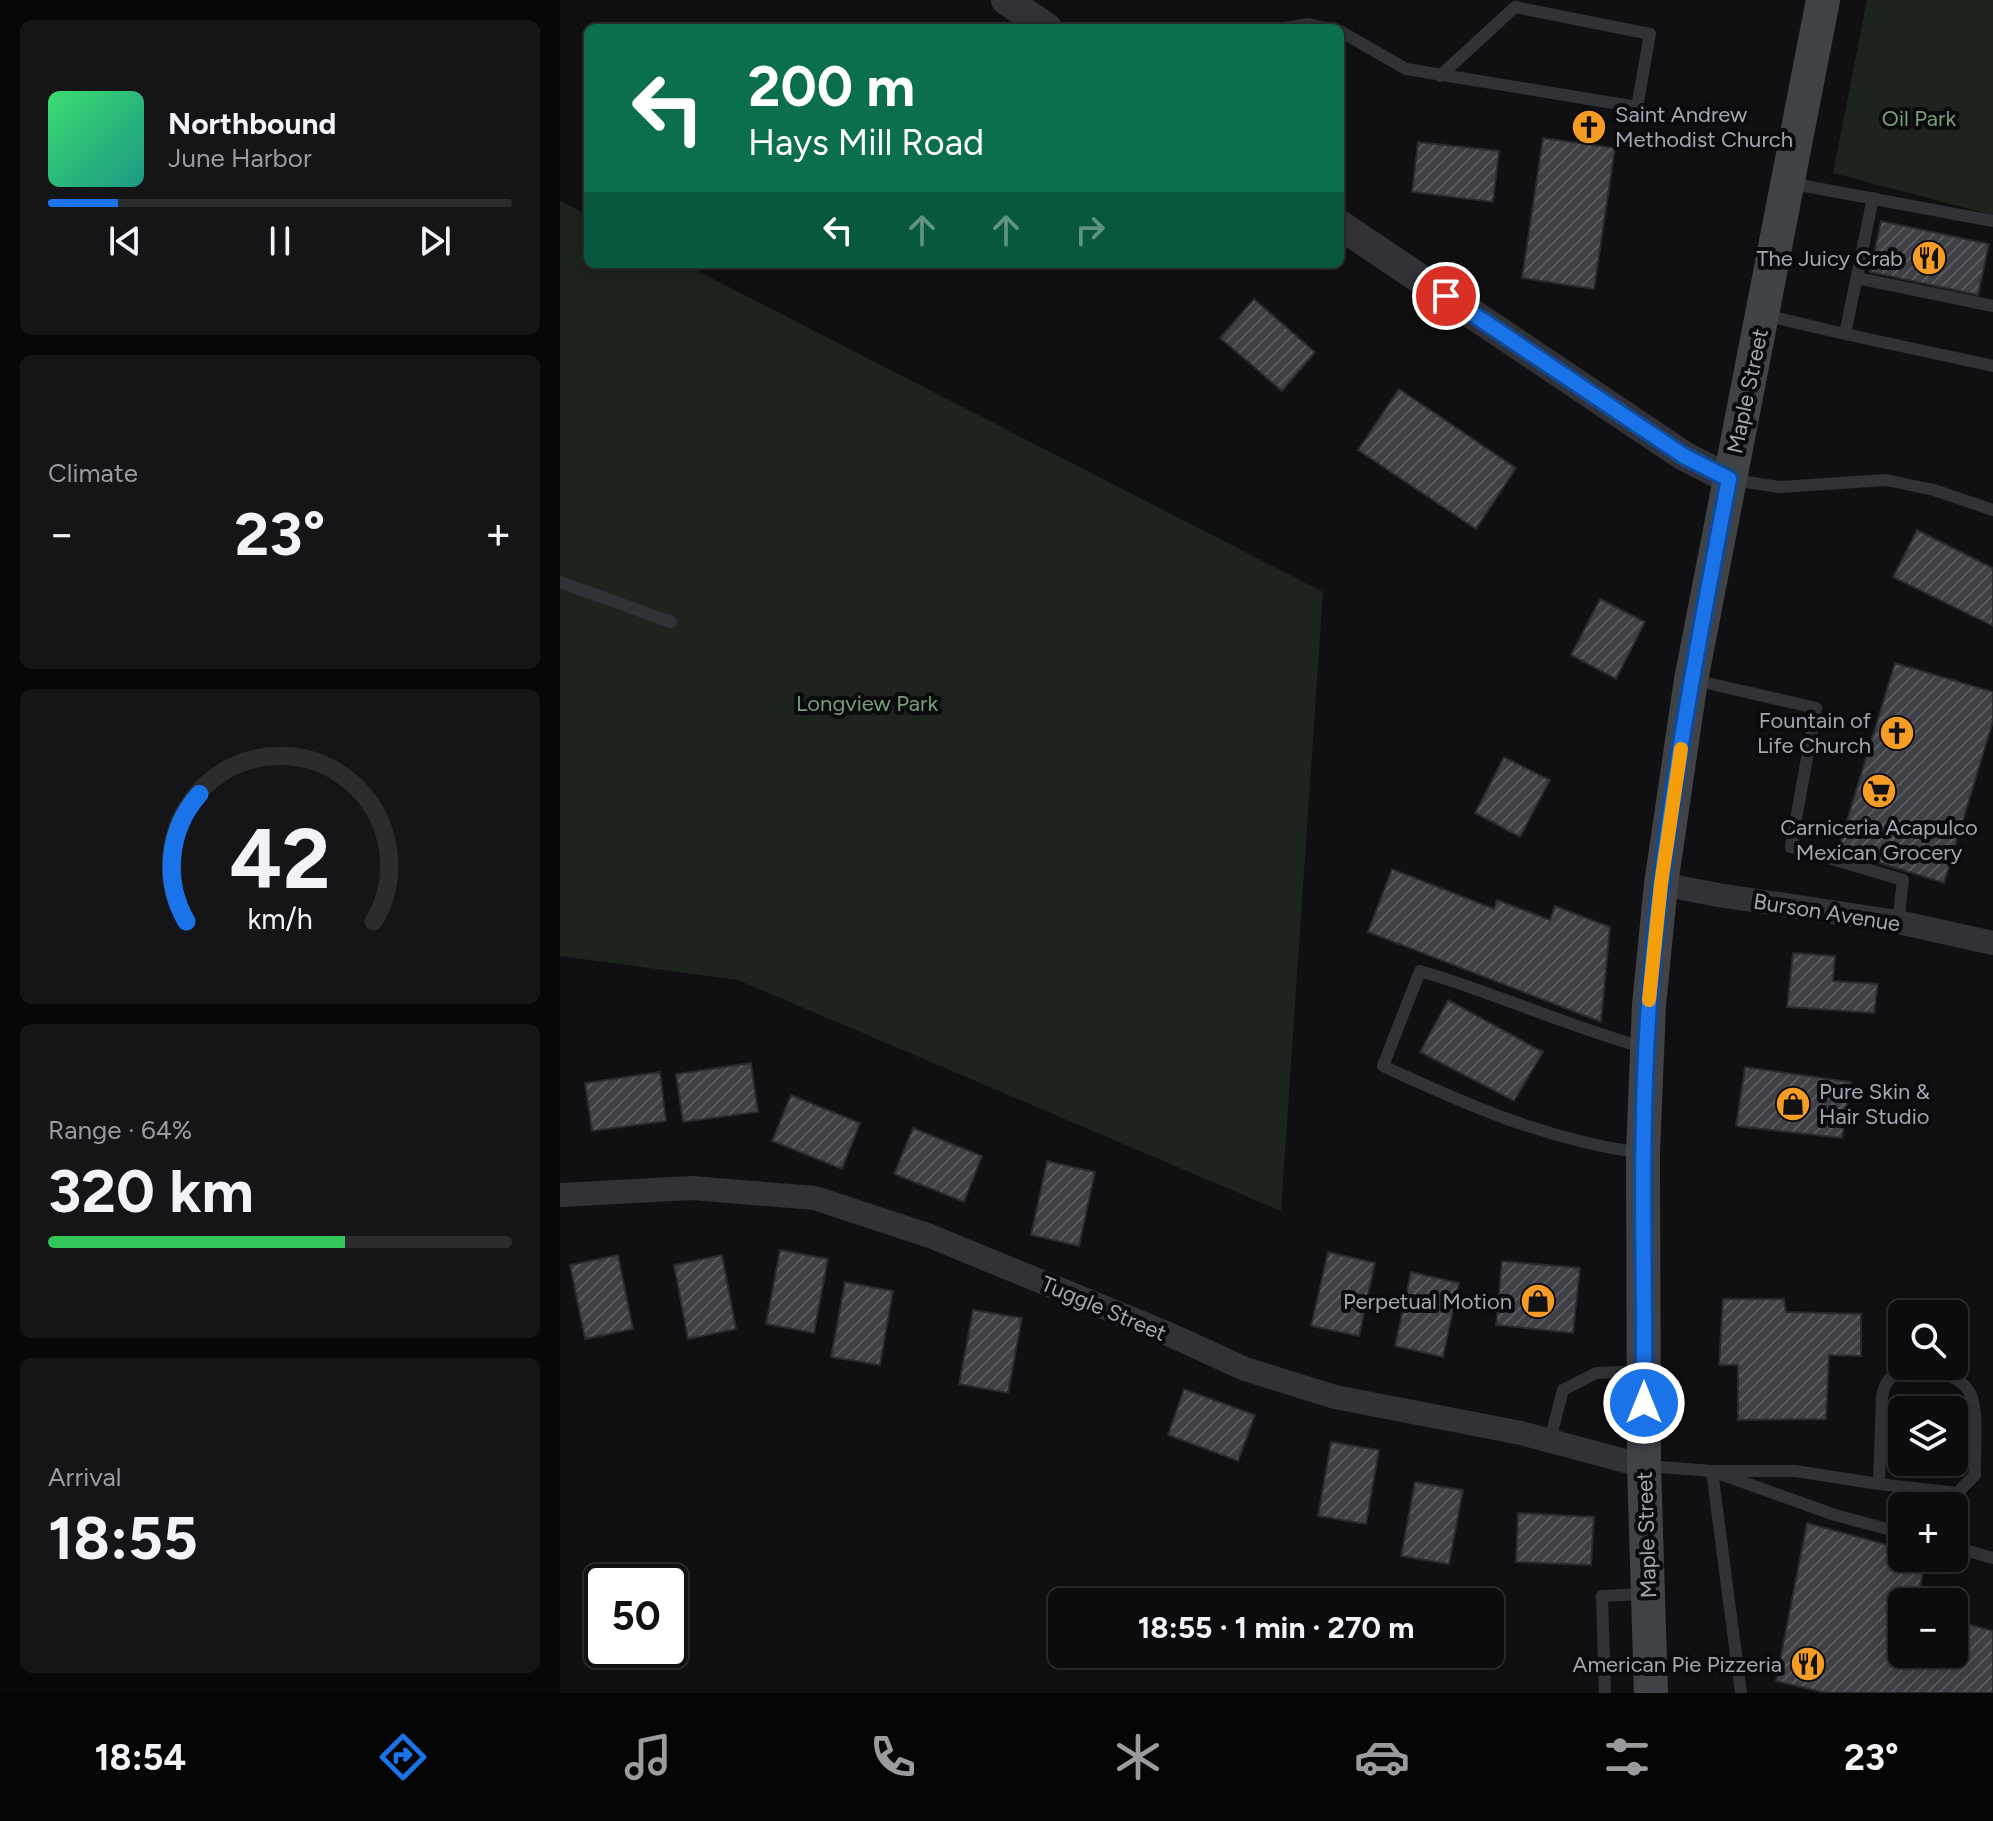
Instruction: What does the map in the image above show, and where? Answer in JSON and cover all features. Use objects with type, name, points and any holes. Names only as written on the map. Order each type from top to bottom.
[{"type":"main road","name":"Maple Street","points":[[1651,1693],[1644,1466],[1643,1153],[1647,1048],[1661,884],[1691,680],[1823,0]]},
{"type":"street","points":[[1006,0],[1041,24]]},
{"type":"street","points":[[1344,228],[1684,456],[1729,479]]},
{"type":"street","name":"Burson Avenue","points":[[1661,884],[1898,922],[1993,943]]},
{"type":"street","name":"Tuggle Street","points":[[560,1195],[692,1188],[815,1198],[930,1236],[1164,1332],[1245,1369],[1335,1397],[1550,1440],[1644,1466]]},
{"type":"lane","points":[[1344,33],[1406,69],[1440,76],[1637,107],[1650,34],[1515,7],[1440,76]]},
{"type":"lane","points":[[1789,183],[1993,221]]},
{"type":"lane","points":[[1845,334],[1873,198]]},
{"type":"lane","points":[[1857,278],[1993,306]]},
{"type":"lane","points":[[1763,315],[1993,366]]},
{"type":"lane","points":[[1729,479],[1780,487],[1886,480],[1934,490],[1993,510]]},
{"type":"lane","points":[[560,582],[671,622]]},
{"type":"lane","points":[[1691,680],[1816,708],[1791,847],[1903,880],[1898,922]]},
{"type":"lane","points":[[1643,1153],[1545,1134],[1471,1107],[1383,1066],[1420,971],[1479,988],[1616,1040],[1647,1048]]},
{"type":"lane","points":[[1550,1440],[1563,1390],[1596,1373],[1644,1371]]},
{"type":"lane","points":[[1644,1466],[1712,1471],[1795,1471],[1879,1484],[1957,1493],[1975,1475],[1974,1408],[1962,1382],[1951,1376],[1906,1371],[1895,1374],[1886,1383],[1882,1397],[1879,1484]]},
{"type":"lane","points":[[1712,1471],[1835,1515],[1888,1529]]},
{"type":"lane","points":[[1712,1471],[1741,1693]]},
{"type":"lane","points":[[1968,1551],[1993,1558]]},
{"type":"lane","points":[[1605,1693],[1602,1596],[1648,1594]]},
{"type":"green space","name":"Oil Park","points":[[1867,0],[1993,0],[1993,215],[1833,173]]},
{"type":"green space","name":"Longview Park","points":[[560,201],[584,213],[584,268],[692,268],[1323,592],[1281,1211],[738,980],[560,956]]},
{"type":"building","points":[[1543,138],[1615,148],[1594,289],[1522,278]]},
{"type":"building","points":[[1418,142],[1499,151],[1493,202],[1412,192]]},
{"type":"building","name":"The Juicy Crab","points":[[1881,221],[1989,244],[1978,295],[1870,272]]},
{"type":"building","points":[[1254,299],[1315,352],[1282,391],[1220,338]]},
{"type":"building","points":[[1399,389],[1516,468],[1476,529],[1358,450]]},
{"type":"building","points":[[1917,530],[1993,568],[1993,626],[1893,577]]},
{"type":"building","points":[[1600,599],[1645,622],[1616,679],[1571,655]]},
{"type":"building","points":[[1895,663],[1993,692],[1993,721],[1944,883],[1838,850]]},
{"type":"building","points":[[1504,757],[1550,780],[1520,837],[1475,813]]},
{"type":"building","points":[[1392,869],[1494,909],[1497,900],[1550,920],[1555,906],[1610,927],[1601,1022],[1368,932]]},
{"type":"building","points":[[1793,953],[1835,956],[1833,981],[1878,984],[1874,1013],[1787,1007]]},
{"type":"building","points":[[1448,1000],[1543,1052],[1514,1101],[1420,1052]]},
{"type":"building","points":[[751,1063],[758,1112],[683,1122],[676,1074]]},
{"type":"building","name":"Pure Skin & Hair Studio","points":[[1745,1067],[1851,1082],[1842,1138],[1736,1126]]},
{"type":"building","points":[[660,1072],[666,1121],[592,1131],[585,1083]]},
{"type":"building","points":[[791,1095],[860,1123],[842,1169],[772,1141]]},
{"type":"building","points":[[913,1128],[982,1156],[964,1202],[894,1174]]},
{"type":"building","points":[[1047,1161],[1095,1172],[1079,1246],[1031,1235]]},
{"type":"building","points":[[780,1250],[828,1259],[814,1333],[766,1324]]},
{"type":"building","points":[[1328,1252],[1375,1263],[1359,1336],[1311,1326]]},
{"type":"building","points":[[618,1255],[633,1329],[585,1339],[570,1265]]},
{"type":"building","points":[[722,1255],[736,1329],[688,1339],[674,1265]]},
{"type":"building","points":[[1502,1261],[1580,1268],[1573,1333],[1496,1325]]},
{"type":"building","points":[[1411,1272],[1459,1283],[1443,1357],[1395,1346]]},
{"type":"building","points":[[845,1282],[893,1291],[880,1365],[831,1357]]},
{"type":"building","points":[[1723,1299],[1784,1299],[1786,1312],[1861,1314],[1861,1356],[1829,1355],[1826,1419],[1738,1420],[1738,1365],[1719,1365]]},
{"type":"building","points":[[973,1310],[1022,1318],[1008,1393],[959,1384]]},
{"type":"building","points":[[1184,1389],[1255,1415],[1238,1461],[1168,1435]]},
{"type":"building","points":[[1331,1442],[1379,1450],[1366,1524],[1318,1516]]},
{"type":"building","points":[[1415,1482],[1463,1490],[1449,1564],[1401,1556]]},
{"type":"building","points":[[1518,1513],[1594,1517],[1591,1565],[1516,1562]]},
{"type":"building","points":[[1807,1523],[1888,1545],[1888,1572],[1923,1572],[1920,1588],[1888,1588],[1888,1668],[1968,1668],[1968,1624],[1993,1631],[1993,1693],[1826,1693],[1776,1681]]},
{"type":"slow traffic","points":[[1649,1000],[1661,884],[1681,749]]},
{"type":"place","name":"Saint Andrew Methodist Church","points":[[1589,127]]},
{"type":"place","name":"The Juicy Crab","points":[[1929,258]]},
{"type":"place","name":"Fountain of Life Church","points":[[1897,733]]},
{"type":"place","name":"Carniceria Acapulco Mexican Grocery","points":[[1879,791]]},
{"type":"place","name":"Pure Skin & Hair Studio","points":[[1793,1104]]},
{"type":"place","name":"Perpetual Motion","points":[[1538,1301]]},
{"type":"place","name":"American Pie Pizzeria","points":[[1808,1664]]},
{"type":"route","points":[[1446,296],[1684,456],[1729,479],[1691,680],[1661,884],[1649,1005],[1643,1153],[1644,1403]]}]
